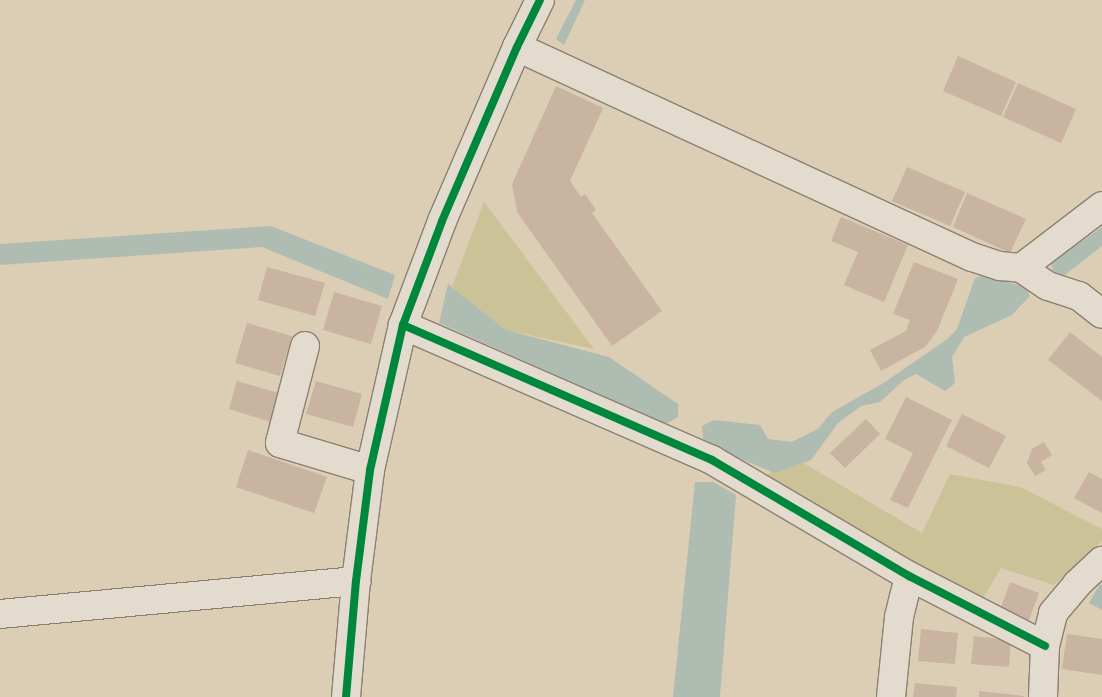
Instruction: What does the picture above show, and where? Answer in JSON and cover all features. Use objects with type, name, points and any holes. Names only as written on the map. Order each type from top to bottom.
[{"type":"street","points":[[346,697],[356,581],[370,470],[403,325],[442,221],[517,46],[540,0]]},
{"type":"street","points":[[517,46],[972,257],[1000,266],[1021,268],[1048,286],[1079,296],[1102,314]]},
{"type":"street","points":[[1021,268],[1102,206]]},
{"type":"street","points":[[403,325],[712,460],[909,576],[1046,646]]},
{"type":"street","points":[[305,346],[280,443],[370,470]]},
{"type":"street","points":[[1043,697],[1046,646],[1054,613],[1077,584],[1102,561]]},
{"type":"street","points":[[891,697],[899,617],[909,576]]},
{"type":"street","points":[[0,614],[356,581]]},
{"type":"shaded area","points":[[576,0],[585,0],[564,45],[556,39]]},
{"type":"shaded area","points":[[484,202],[594,349],[506,330],[452,287]]},
{"type":"shaded area","points":[[271,226],[395,275],[388,299],[262,247],[0,265],[0,244]]},
{"type":"shaded area","points":[[1102,227],[1102,246],[1062,277],[1053,271],[1051,263]]},
{"type":"shaded area","points":[[984,275],[1026,287],[1030,296],[1012,315],[964,337],[952,357],[955,383],[945,391],[916,374],[904,380],[880,402],[861,406],[838,423],[811,460],[775,473],[728,454],[703,439],[702,426],[714,420],[760,425],[768,439],[791,442],[818,429],[832,412],[882,384],[946,340],[957,329],[975,278]]},
{"type":"shaded area","points":[[448,284],[506,330],[609,357],[678,404],[678,417],[666,424],[439,323]]},
{"type":"shaded area","points":[[795,458],[922,533],[950,474],[1020,487],[1102,529],[1102,541],[1054,585],[1001,568],[979,605],[744,489]]},
{"type":"shaded area","points":[[695,482],[713,482],[736,495],[720,697],[673,697]]},
{"type":"shaded area","points":[[1100,584],[1102,585],[1102,610],[1089,603]]},
{"type":"building","points":[[958,56],[1016,82],[1001,116],[943,91]]},
{"type":"building","points":[[1018,83],[1076,109],[1061,143],[1003,117]]},
{"type":"building","points":[[556,86],[603,108],[570,181],[581,197],[585,194],[596,210],[592,213],[662,311],[612,346],[517,212],[512,184]]},
{"type":"building","points":[[907,167],[965,192],[950,226],[892,201]]},
{"type":"building","points":[[967,193],[1026,219],[1010,253],[953,227]]},
{"type":"building","points":[[841,217],[908,245],[884,302],[844,285],[858,252],[831,241]]},
{"type":"building","points":[[914,262],[958,279],[937,331],[925,347],[881,371],[870,350],[906,331],[910,320],[893,314]]},
{"type":"building","points":[[267,267],[325,283],[315,316],[258,300]]},
{"type":"building","points":[[334,292],[382,306],[371,344],[323,330]]},
{"type":"building","points":[[247,323],[292,336],[280,376],[235,363]]},
{"type":"building","points":[[1070,332],[1102,357],[1102,401],[1048,360]]},
{"type":"building","points":[[237,381],[282,394],[274,423],[229,409]]},
{"type":"building","points":[[316,381],[362,394],[353,427],[306,414]]},
{"type":"building","points":[[906,397],[952,420],[908,508],[890,500],[913,453],[885,439]]},
{"type":"building","points":[[962,414],[1006,436],[989,468],[946,446]]},
{"type":"building","points":[[866,419],[880,434],[845,468],[830,453]]},
{"type":"building","points":[[1044,442],[1052,455],[1041,462],[1046,470],[1035,476],[1027,463],[1032,449]]},
{"type":"building","points":[[248,450],[327,477],[314,513],[236,487]]},
{"type":"building","points":[[1089,472],[1102,479],[1102,513],[1074,498]]},
{"type":"building","points":[[1010,582],[1039,593],[1029,620],[1000,610]]},
{"type":"building","points":[[921,629],[958,633],[955,664],[918,661]]},
{"type":"building","points":[[1067,634],[1102,639],[1102,675],[1062,669]]},
{"type":"building","points":[[974,636],[1011,640],[1009,667],[971,664]]},
{"type":"building","points":[[915,683],[957,687],[956,697],[913,697]]},
{"type":"building","points":[[979,691],[1024,696],[1024,697],[979,697]]},
{"type":"cycle path","points":[[346,697],[356,581],[370,470],[403,325],[442,221],[517,47],[540,0]]},
{"type":"cycle path","points":[[403,325],[712,460],[909,576],[1045,646]]}]
